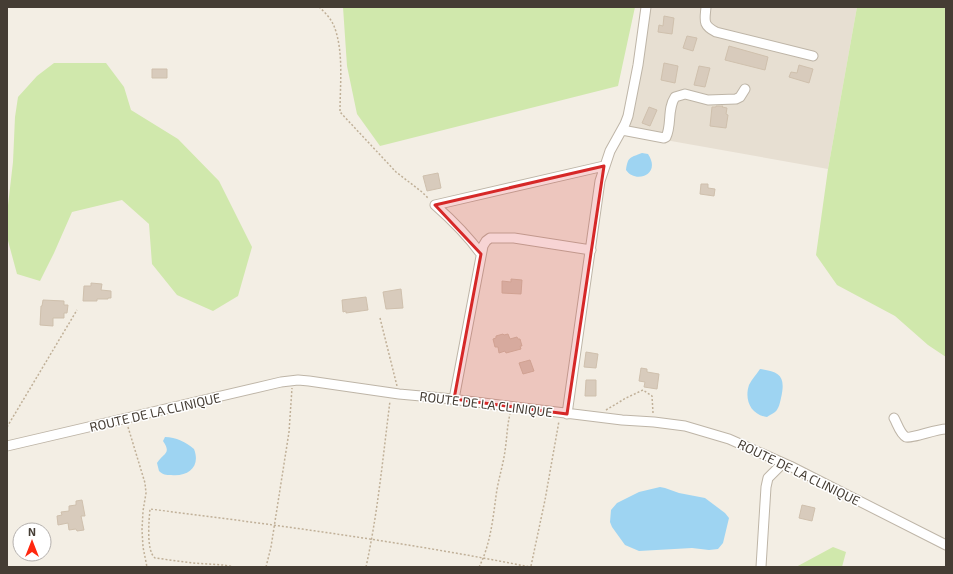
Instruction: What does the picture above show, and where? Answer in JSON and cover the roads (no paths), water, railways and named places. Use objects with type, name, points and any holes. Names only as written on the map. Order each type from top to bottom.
[{"type":"street","points":[[564,413],[591,250],[600,180],[604,166],[628,116],[638,65],[646,7]]},
{"type":"street","points":[[706,7],[705,23],[707,27],[716,32],[813,56]]},
{"type":"street","points":[[622,130],[664,138],[668,134],[670,115],[675,97],[685,94],[708,100],[736,99],[740,97],[745,89]]},
{"type":"street","points":[[481,254],[471,240],[435,205],[604,166]]},
{"type":"street","points":[[454,399],[481,254],[483,246],[486,242],[490,238],[514,238],[591,250]]},
{"type":"street","name":"ROUTE DE LA CLINIQUE","points":[[7,446],[293,380],[309,381],[594,417],[685,426],[729,438],[783,463],[946,545]]},
{"type":"street","points":[[894,418],[906,437],[915,437],[939,429],[946,429]]},
{"type":"street","points":[[761,567],[766,487],[768,478],[783,463]]},
{"type":"water","points":[[642,153],[648,154],[651,161],[652,167],[650,172],[641,177],[630,174],[626,170],[630,158]]},
{"type":"water","points":[[760,369],[780,376],[783,385],[781,398],[776,411],[767,417],[761,416],[753,410],[747,396],[749,385]]},
{"type":"water","points":[[165,437],[181,440],[194,449],[196,461],[192,470],[177,475],[163,474],[159,471],[157,463],[167,451],[166,445],[163,441]]},
{"type":"water","points":[[660,487],[679,493],[705,498],[725,513],[729,518],[723,543],[718,549],[709,550],[692,548],[639,551],[625,545],[610,522],[611,510],[617,503],[639,492]]}]
